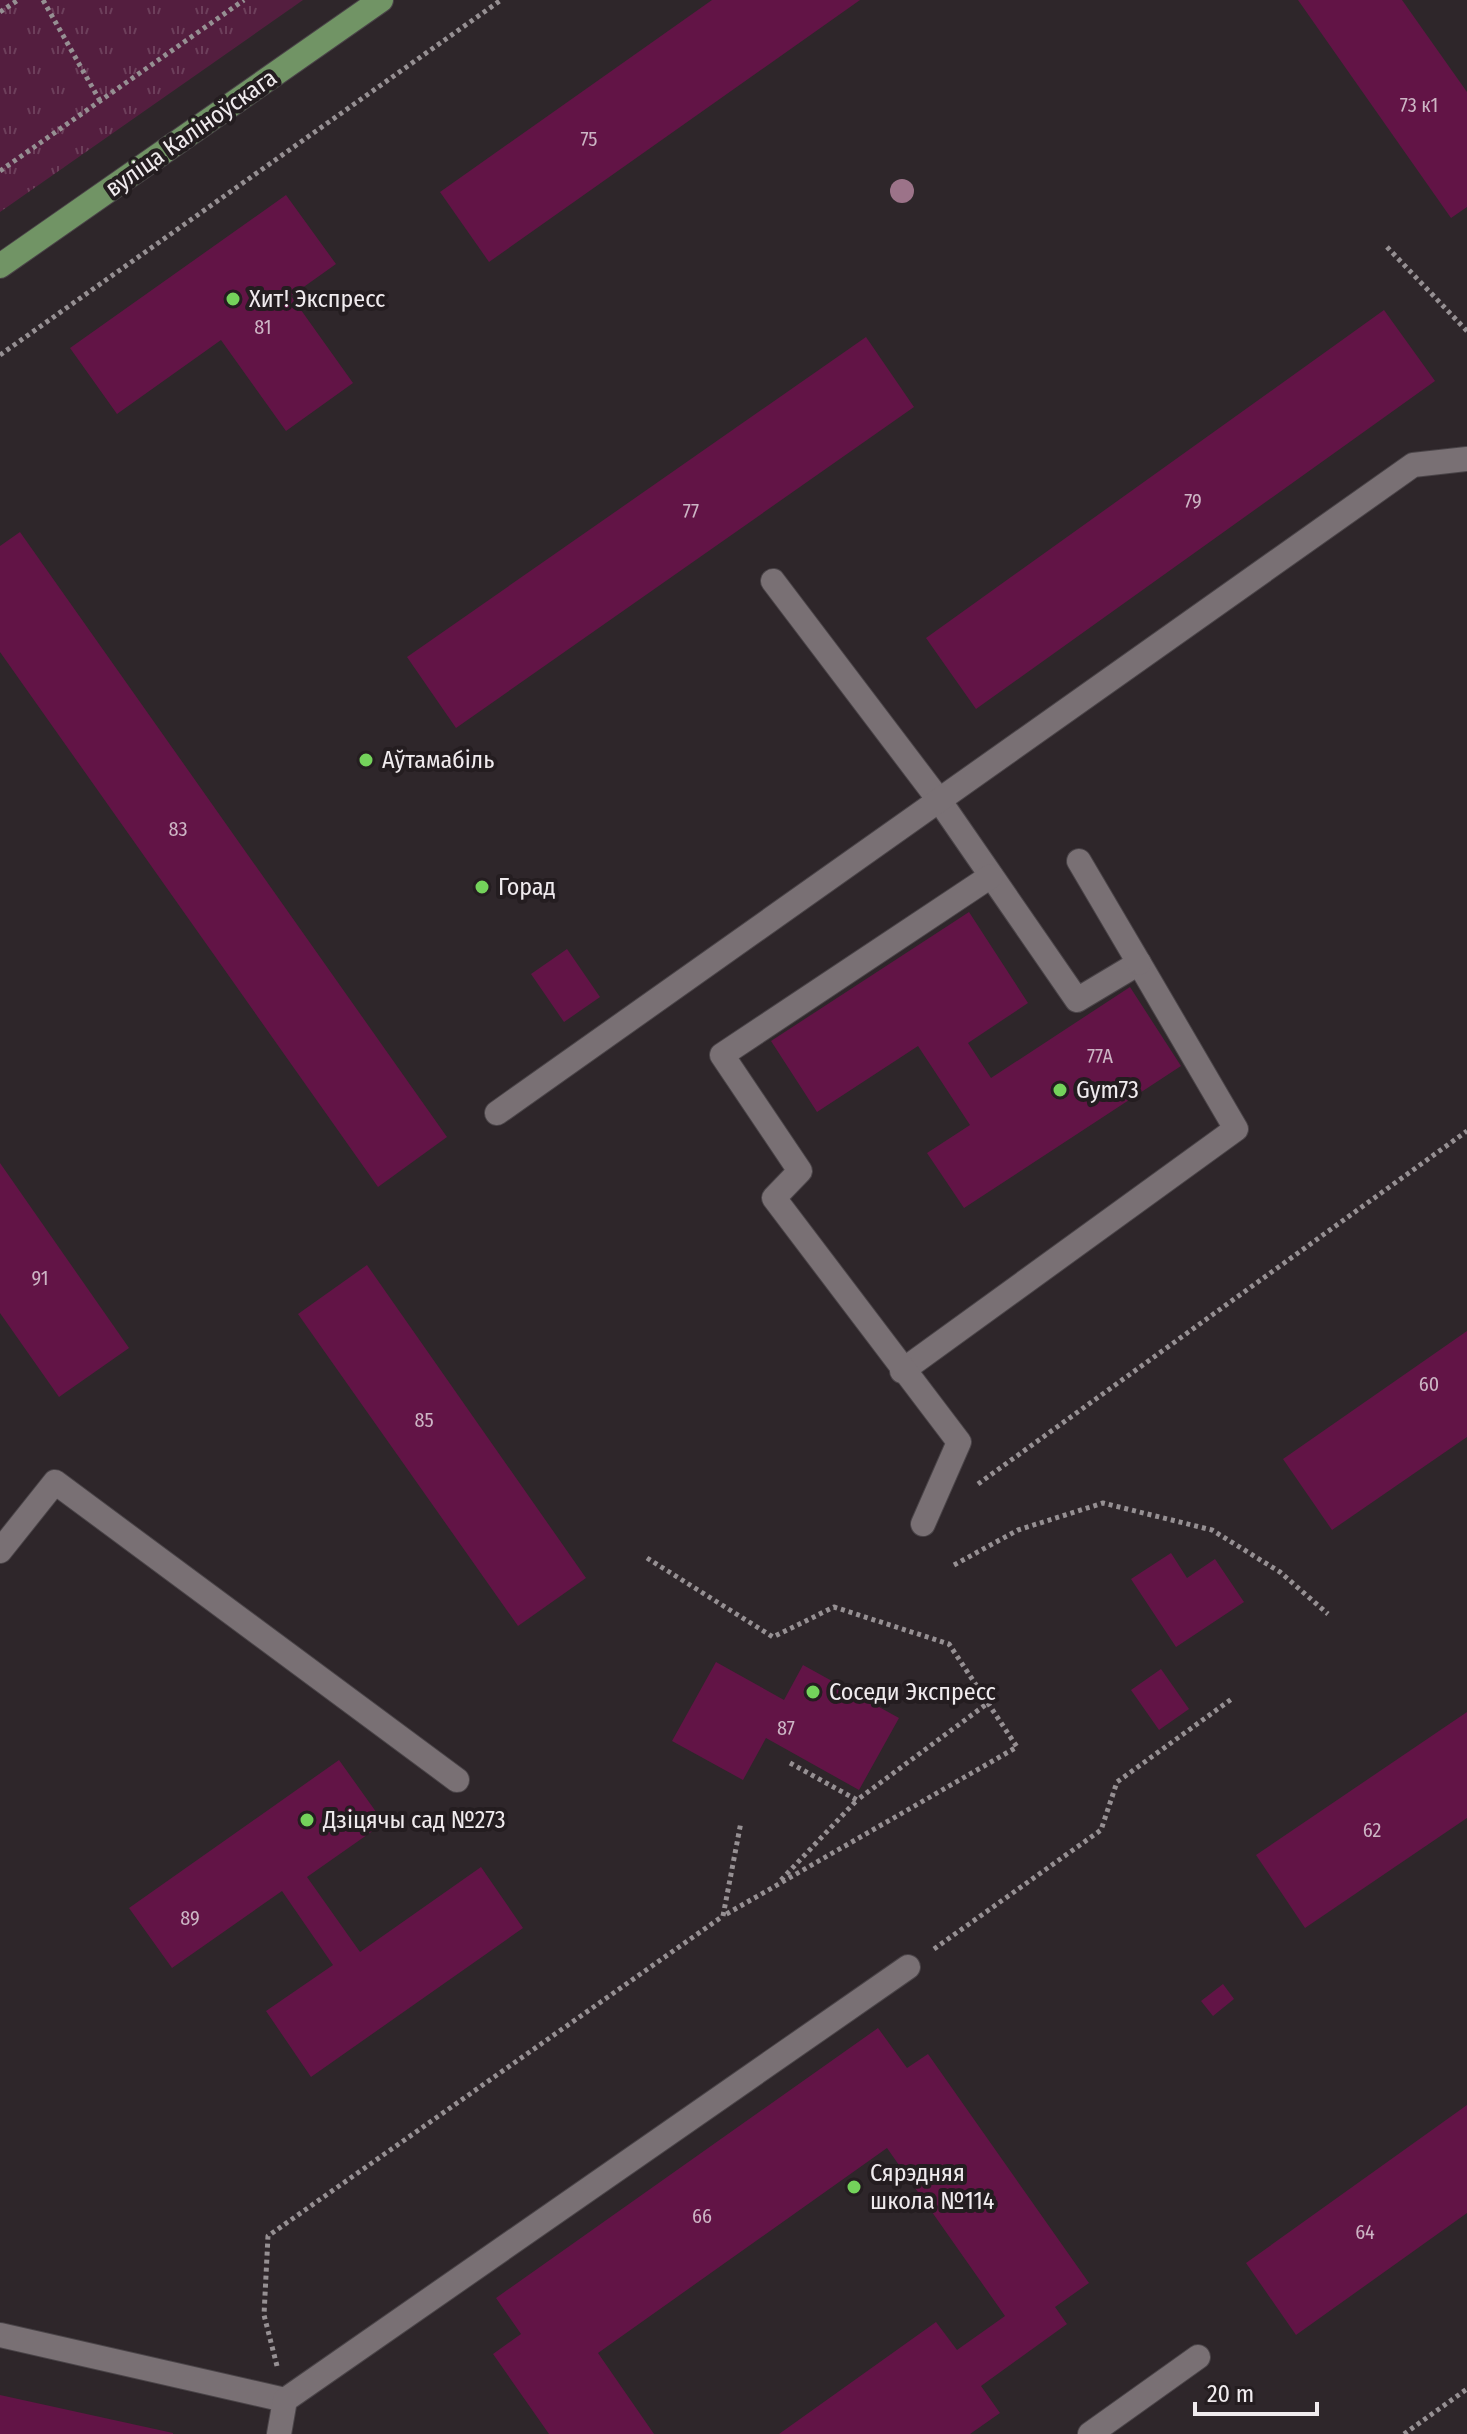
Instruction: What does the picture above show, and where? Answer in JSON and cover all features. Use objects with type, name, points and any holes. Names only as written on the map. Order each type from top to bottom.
[{"type":"main road","name":"вуліца Каліноўскага","points":[[0,266],[381,0]]},
{"type":"lane","points":[[497,1113],[1413,465],[1467,459]]},
{"type":"lane","points":[[773,581],[939,800],[1077,1000],[1139,963]]},
{"type":"lane","points":[[902,1371],[1236,1129],[1079,861]]},
{"type":"lane","points":[[923,1524],[959,1442],[902,1371],[774,1198],[800,1171],[722,1055],[991,876]]},
{"type":"lane","points":[[1,1549],[55,1482],[457,1780]]},
{"type":"lane","points":[[279,2434],[285,2400],[908,1967]]},
{"type":"lane","points":[[0,2335],[285,2400]]},
{"type":"lane","points":[[1090,2434],[1198,2357]]},
{"type":"path","points":[[0,12],[18,0]]},
{"type":"path","points":[[43,0],[100,101]]},
{"type":"path","points":[[0,171],[244,0]]},
{"type":"path","points":[[0,355],[501,0]]},
{"type":"path","points":[[1387,247],[1467,331]]},
{"type":"path","points":[[975,1487],[1467,1131]]},
{"type":"path","points":[[954,1565],[1018,1530],[1103,1503],[1212,1530],[1280,1572],[1328,1614]]},
{"type":"path","points":[[285,2400],[264,2315],[268,2236],[723,1916],[1017,1747],[949,1644],[834,1607],[773,1637],[647,1558]]},
{"type":"path","points":[[908,1967],[1101,1830],[1117,1782],[1233,1698]]},
{"type":"path","points":[[776,1885],[857,1800],[988,1703]]},
{"type":"path","points":[[790,1763],[857,1800]]},
{"type":"path","points":[[723,1916],[741,1822]]},
{"type":"path","points":[[1404,2434],[1467,2389]]},
{"type":"green space","points":[[0,0],[303,0],[0,212]]},
{"type":"building","points":[[712,0],[860,0],[489,262],[440,192]]},
{"type":"building","points":[[1298,0],[1402,0],[1467,92],[1467,207],[1451,218]]},
{"type":"building","points":[[286,195],[336,264],[291,296],[353,383],[286,431],[221,340],[117,414],[70,348]]},
{"type":"building","points":[[1384,310],[1435,381],[976,709],[926,638]]},
{"type":"building","points":[[866,337],[914,407],[456,728],[407,657]]},
{"type":"building","points":[[20,532],[447,1137],[378,1187],[0,652],[0,546]]},
{"type":"building","points":[[969,912],[1028,1003],[968,1043],[991,1078],[1130,987],[1181,1066],[964,1208],[927,1153],[970,1125],[918,1046],[817,1112],[771,1041]]},
{"type":"building","points":[[567,949],[600,997],[564,1022],[531,974]]},
{"type":"building","points":[[0,1163],[129,1348],[59,1397],[0,1313]]},
{"type":"building","points":[[367,1265],[586,1578],[518,1626],[298,1314]]},
{"type":"building","points":[[1467,1331],[1467,1437],[1332,1530],[1283,1459]]},
{"type":"building","points":[[1171,1553],[1187,1578],[1215,1559],[1244,1602],[1176,1647],[1131,1579]]},
{"type":"building","points":[[716,1662],[784,1700],[803,1665],[899,1718],[859,1790],[766,1738],[743,1780],[672,1741]]},
{"type":"building","points":[[1161,1669],[1189,1709],[1159,1730],[1131,1690]]},
{"type":"building","points":[[1467,1712],[1467,1818],[1305,1928],[1256,1855]]},
{"type":"building","points":[[339,1760],[384,1823],[307,1877],[360,1952],[481,1867],[523,1928],[311,2077],[266,2011],[333,1965],[282,1891],[172,1968],[129,1908]]},
{"type":"building","points":[[1223,1984],[1234,1999],[1213,2016],[1201,2001]]},
{"type":"building","points":[[878,2028],[907,2068],[928,2054],[1089,2283],[1055,2307],[1067,2324],[981,2386],[1000,2413],[970,2434],[779,2434],[936,2322],[957,2350],[1005,2316],[887,2148],[598,2353],[654,2434],[549,2434],[493,2354],[521,2334],[496,2298]]},
{"type":"building","points":[[1467,2105],[1467,2213],[1296,2335],[1246,2263]]},
{"type":"building","points":[[0,2395],[173,2433],[173,2434],[0,2434]]},
{"type":"place","name":"Хит! Экспресс","points":[[233,299]]},
{"type":"place","name":"Аўтамабіль","points":[[366,760]]},
{"type":"place","name":"Горад","points":[[482,887]]},
{"type":"place","name":"Gym73","points":[[1060,1090]]},
{"type":"place","name":"Соседи Экспресс","points":[[813,1692]]},
{"type":"place","name":"Дзіцячы сад №273","points":[[307,1820]]},
{"type":"place","name":"Сярэдняя школа №114","points":[[854,2187]]}]
